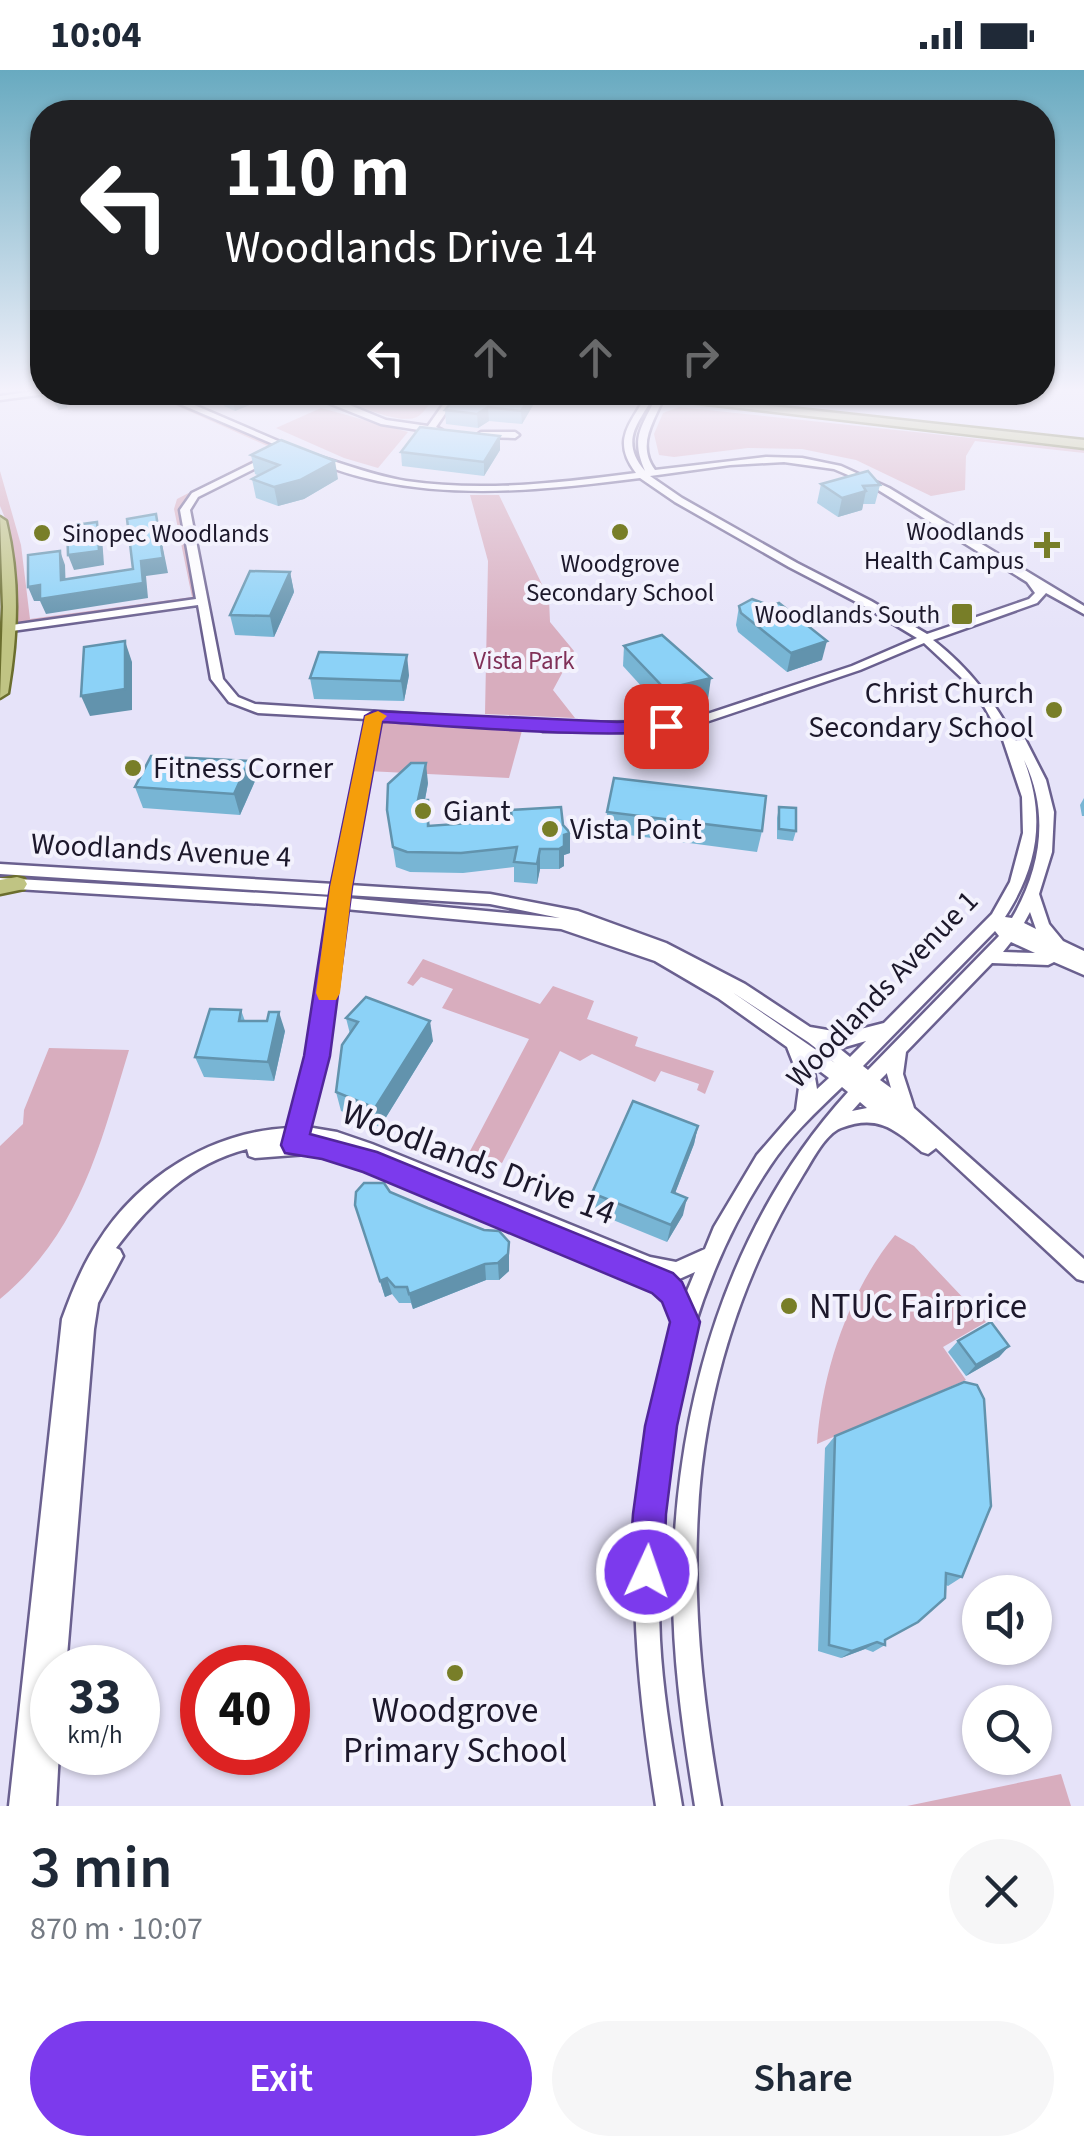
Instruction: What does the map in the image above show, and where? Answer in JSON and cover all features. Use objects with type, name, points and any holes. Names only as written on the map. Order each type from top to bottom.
[{"type":"main road","points":[[0,521],[11,580],[12,628],[0,693]]},
{"type":"main road","points":[[0,610],[4,588],[11,580]]},
{"type":"street","points":[[244,470],[188,503],[186,518],[217,679],[230,700],[258,709],[617,728],[697,721],[902,655],[1038,598],[1039,588],[1028,578]]},
{"type":"street","points":[[353,470],[373,478],[437,488],[503,490],[659,470]]},
{"type":"street","points":[[608,477],[618,470]]},
{"type":"street","points":[[608,477],[665,486],[683,470]]},
{"type":"street","points":[[845,470],[1084,611]]},
{"type":"street","points":[[862,470],[1084,602]]},
{"type":"street","name":"Woodlands Avenue 1","points":[[647,472],[743,536],[935,639],[989,685],[1044,791],[1048,826],[1040,876],[1012,931],[830,1123],[792,1177],[751,1253],[709,1358],[694,1441],[682,1603],[691,1714],[708,1806]]},
{"type":"street","name":"Woodlands Avenue 1","points":[[665,486],[935,639],[978,687],[996,714],[1029,796],[1028,847],[1019,879],[996,922],[764,1159],[710,1256],[685,1322],[661,1426],[645,1602],[669,1806]]},
{"type":"street","points":[[732,521],[743,536]]},
{"type":"street","points":[[12,628],[202,600]]},
{"type":"street","points":[[935,639],[1040,604],[1055,603],[1084,611]]},
{"type":"street","points":[[302,1140],[320,1071],[317,1056],[341,895],[374,716]]},
{"type":"street","name":"Woodlands Avenue 4","points":[[0,869],[341,895],[562,924],[660,956],[846,1072]]},
{"type":"street","name":"Woodlands Avenue 4","points":[[6,884],[517,902],[622,930],[693,961],[796,1026],[918,1131]]},
{"type":"street","points":[[1032,894],[1042,926],[1084,969]]},
{"type":"street","points":[[996,922],[1072,957]]},
{"type":"street","points":[[989,957],[1072,957]]},
{"type":"street","points":[[910,1007],[922,1011],[936,1009]]},
{"type":"street","points":[[796,1026],[828,1039],[845,1040],[890,1028]]},
{"type":"street","points":[[773,1029],[798,1055],[810,1080],[800,1120]]},
{"type":"street","points":[[900,1050],[895,1072],[899,1092],[918,1131],[1084,1284]]},
{"type":"street","points":[[830,1123],[879,1116],[918,1131],[1084,1272]]},
{"type":"street","name":"Woodlands Drive 14","points":[[22,1806],[68,1347],[78,1299],[90,1273],[144,1196],[182,1168],[238,1144],[302,1140],[372,1152],[649,1266],[677,1271],[710,1256]]},
{"type":"street","name":"Woodlands Drive 14","points":[[56,1645],[89,1301],[113,1256],[153,1201],[197,1172],[245,1151],[302,1140],[367,1161],[662,1283],[678,1301],[685,1322]]},
{"type":"street","points":[[43,1806],[45,1775]]},
{"type":"green space","points":[[233,470],[243,470],[195,495],[183,510],[202,601],[15,628],[5,518],[0,506],[0,471],[21,545],[30,619],[192,597],[174,509],[177,499]]},
{"type":"green space","points":[[877,470],[966,470],[965,490],[931,496]]},
{"type":"green space","name":"Vista Park","points":[[470,495],[499,495],[549,599],[550,622],[574,651],[553,690],[575,718],[485,714],[488,561]]},
{"type":"green space","points":[[375,717],[523,727],[509,778],[367,771]]},
{"type":"green space","points":[[423,959],[540,1004],[553,986],[594,1001],[587,1019],[638,1037],[635,1046],[714,1071],[705,1094],[697,1090],[699,1084],[661,1071],[655,1082],[592,1054],[580,1061],[560,1051],[502,1163],[470,1151],[529,1039],[442,1008],[453,989],[421,977],[413,986],[407,983]]},
{"type":"green space","points":[[49,1048],[129,1050],[97,1153],[68,1216],[50,1246],[0,1299],[0,1146],[23,1124],[24,1110]]},
{"type":"green space","points":[[895,1235],[914,1246],[986,1322],[943,1347],[966,1380],[817,1444],[825,1388],[851,1306]]},
{"type":"green space","points":[[1061,1774],[1071,1806],[907,1806]]},
{"type":"building","points":[[269,470],[318,470],[274,487],[252,479]]},
{"type":"building","points":[[868,471],[880,485],[863,486],[866,491],[842,498],[821,484]]},
{"type":"building","points":[[156,514],[163,558],[141,561],[143,583],[40,599],[40,585],[28,587],[28,555],[60,551],[61,580],[133,569],[127,519]]},
{"type":"building","points":[[97,522],[99,551],[68,555],[67,526]]},
{"type":"building","points":[[250,571],[290,572],[270,616],[230,615]]},
{"type":"building","points":[[752,599],[771,606],[779,603],[827,641],[791,653],[741,613],[739,606]]},
{"type":"building","points":[[662,635],[711,678],[665,689],[624,646]]},
{"type":"building","points":[[125,641],[125,689],[81,696],[84,647]]},
{"type":"building","points":[[319,652],[407,655],[401,681],[310,678]]},
{"type":"building","points":[[151,756],[249,761],[234,794],[135,787]]},
{"type":"building","points":[[411,763],[426,763],[418,800],[428,800],[428,826],[512,820],[511,810],[561,807],[563,825],[570,833],[564,835],[564,846],[540,849],[537,864],[514,862],[517,847],[461,853],[407,852],[393,847],[387,810],[388,784]]},
{"type":"building","points":[[614,778],[766,796],[762,831],[607,812]]},
{"type":"building","points":[[779,807],[796,808],[796,831],[779,829]]},
{"type":"building","points":[[366,997],[430,1021],[375,1108],[336,1092],[342,1045],[358,1022],[346,1018]]},
{"type":"building","points":[[210,1009],[241,1010],[239,1021],[267,1021],[269,1012],[279,1012],[268,1062],[195,1057]]},
{"type":"building","points":[[633,1101],[698,1126],[672,1192],[687,1198],[671,1225],[592,1193]]},
{"type":"building","points":[[364,1183],[384,1183],[390,1192],[428,1208],[484,1230],[499,1231],[509,1242],[508,1254],[498,1263],[485,1264],[409,1294],[407,1287],[395,1287],[387,1278],[380,1281],[355,1205],[356,1192]]},
{"type":"building","points":[[991,1322],[1009,1346],[976,1365],[958,1341]]},
{"type":"building","points":[[964,1382],[977,1385],[984,1399],[991,1506],[962,1577],[946,1573],[945,1598],[918,1622],[885,1640],[885,1645],[877,1642],[852,1651],[829,1645],[835,1436]]},
{"type":"slow traffic","points":[[328,993],[341,887],[374,716],[378,716]]},
{"type":"place","name":"Woodgrove Secondary School","points":[[620,532]]},
{"type":"place","name":"Sinopec Woodlands","points":[[42,533]]},
{"type":"place","name":"Woodlands Health Campus","points":[[1047,545]]},
{"type":"place","name":"Woodlands South","points":[[962,614]]},
{"type":"place","name":"Christ Church Secondary School","points":[[1054,710]]},
{"type":"place","name":"Fitness Corner","points":[[133,768]]},
{"type":"place","name":"Giant","points":[[423,811]]},
{"type":"place","name":"Vista Point","points":[[550,829]]},
{"type":"place","name":"NTUC Fairprice","points":[[789,1306]]},
{"type":"place","name":"Woodgrove Primary School","points":[[455,1673]]},
{"type":"route","points":[[647,1572],[661,1426],[685,1322],[672,1292],[662,1283],[367,1161],[322,1147],[294,1145],[317,1056],[341,887],[374,716],[617,728],[666,726]]}]
